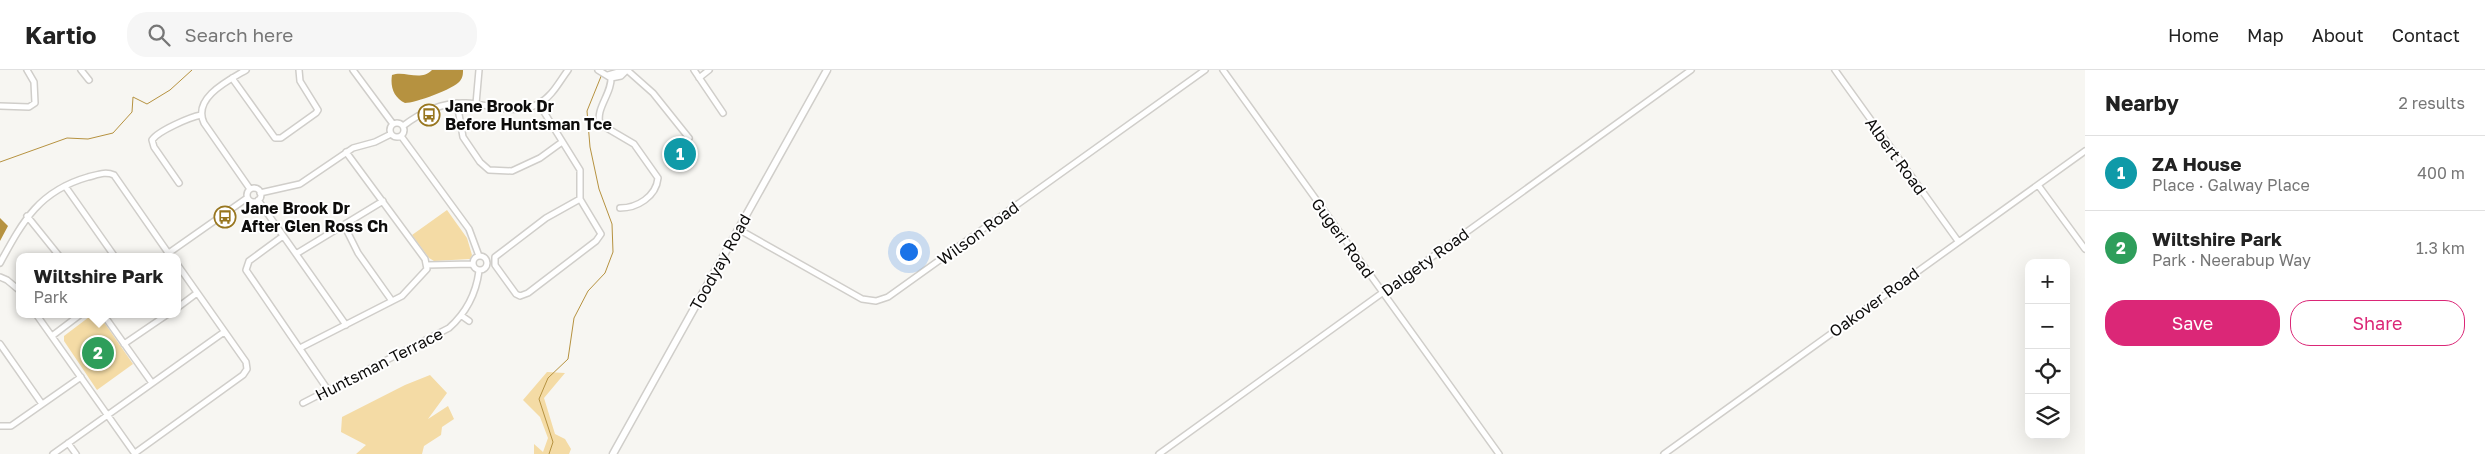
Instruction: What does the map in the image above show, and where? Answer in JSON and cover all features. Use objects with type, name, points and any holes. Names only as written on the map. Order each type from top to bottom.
[{"type":"main road","name":"Toodyay Road","points":[[613,454],[826,71]]},
{"type":"street","points":[[0,106],[33,106],[35,104],[35,86],[27,70]]},
{"type":"street","points":[[81,70],[89,80]]},
{"type":"street","points":[[173,253],[248,198],[250,189],[201,116],[212,91],[246,70]]},
{"type":"street","points":[[232,78],[275,138],[281,138],[318,110],[300,81],[299,70]]},
{"type":"street","points":[[353,70],[393,124]]},
{"type":"street","points":[[476,104],[480,70]]},
{"type":"street","points":[[403,126],[434,108],[457,103],[512,110],[526,109],[539,104],[551,94],[568,70]]},
{"type":"street","points":[[599,71],[609,76],[626,70],[653,93],[689,138]]},
{"type":"street","points":[[694,70],[724,113]]},
{"type":"street","points":[[699,78],[709,70]]},
{"type":"street","name":"Wilson Road","points":[[738,229],[862,299],[876,301],[888,297],[1205,70]]},
{"type":"street","name":"Gugeri Road","points":[[1223,70],[1499,454]]},
{"type":"street","name":"Dalgety Road","points":[[1159,454],[1691,70]]},
{"type":"street","name":"Albert Road","points":[[1835,70],[1958,241]]},
{"type":"street","points":[[609,76],[609,91],[599,116],[600,124],[634,144],[658,178],[657,183],[644,202],[620,208]]},
{"type":"street","points":[[457,103],[462,137],[480,162],[489,170],[512,171],[540,158],[562,142]]},
{"type":"street","points":[[539,104],[580,170],[580,199],[600,230],[600,238],[528,293],[520,296],[516,294],[495,265],[495,257],[542,221],[580,199]]},
{"type":"street","points":[[179,183],[154,147],[152,140],[157,134],[191,117],[201,116]]},
{"type":"street","points":[[393,124],[397,123],[403,126]]},
{"type":"street","points":[[390,134],[390,128],[393,124]]},
{"type":"street","points":[[401,136],[404,132],[403,126]]},
{"type":"street","points":[[390,134],[394,137],[401,136]]},
{"type":"street","points":[[260,192],[300,184],[346,152],[390,134]]},
{"type":"street","points":[[401,136],[469,230],[478,256]]},
{"type":"street","points":[[300,348],[392,301],[411,289],[426,272],[427,265],[425,259],[346,152]]},
{"type":"street","name":"Oakover Road","points":[[1664,454],[1958,241],[2085,152]]},
{"type":"street","points":[[0,263],[27,216],[45,198],[65,186],[103,173],[114,175],[169,253]]},
{"type":"street","points":[[2038,185],[2085,250]]},
{"type":"street","points":[[65,186],[112,253]]},
{"type":"street","points":[[250,189],[256,188],[260,192]]},
{"type":"street","points":[[260,192],[258,200],[346,325]]},
{"type":"street","points":[[248,198],[252,201],[258,200]]},
{"type":"street","points":[[296,254],[383,201]]},
{"type":"street","points":[[27,216],[57,253]]},
{"type":"street","points":[[344,225],[358,253],[392,301]]},
{"type":"street","points":[[284,236],[249,261],[245,267],[328,390]]},
{"type":"street","points":[[472,264],[478,256]]},
{"type":"street","points":[[472,264],[479,271],[485,269],[488,263],[485,257],[478,256]]},
{"type":"street","points":[[427,265],[472,264]]},
{"type":"street","points":[[39,318],[135,454],[246,372],[246,362],[181,270]]},
{"type":"street","name":"Huntsman Terrace","points":[[303,403],[437,336],[462,316],[472,301],[479,271]]},
{"type":"street","points":[[0,277],[8,280],[16,287]]},
{"type":"street","points":[[181,305],[197,293]]},
{"type":"street","points":[[462,316],[468,321]]},
{"type":"street","points":[[52,336],[76,318]]},
{"type":"street","points":[[106,318],[152,383]]},
{"type":"street","points":[[124,344],[162,318]]},
{"type":"street","points":[[53,454],[224,332]]},
{"type":"street","points":[[0,344],[42,404]]},
{"type":"street","points":[[0,426],[11,426],[81,377]]},
{"type":"street","points":[[68,443],[76,454]]},
{"type":"shaded area","points":[[432,70],[463,70],[463,74],[461,80],[456,84],[425,98],[405,103],[398,98],[392,88],[392,75],[417,76]]},
{"type":"shaded area","points":[[447,210],[467,238],[472,255],[470,259],[434,261],[429,258],[412,235]]},
{"type":"shaded area","points":[[0,218],[8,226],[0,241]]},
{"type":"shaded area","points":[[88,318],[101,318],[133,364],[97,390],[64,341],[64,336]]},
{"type":"shaded area","points":[[547,372],[565,373],[544,398],[555,434],[565,439],[571,449],[569,454],[534,454],[534,444],[543,452],[548,438],[540,417],[523,400]]},
{"type":"shaded area","points":[[430,375],[447,393],[428,419],[448,406],[454,419],[442,427],[441,435],[424,446],[422,454],[356,454],[366,445],[341,432],[342,417],[405,385]]},
{"type":"waterway","points":[[0,162],[67,138],[88,139],[113,133],[132,112],[133,97],[147,104],[170,90],[192,70]]},
{"type":"waterway","points":[[549,454],[553,442],[539,399],[548,378],[568,359],[574,318],[588,291],[605,273],[613,252],[612,224],[599,189],[590,147],[587,111],[602,74]]},
{"type":"place","name":"Jane Brook Dr Before Huntsman Tce","points":[[429,115]]},
{"type":"place","name":"ZA House","points":[[680,154]]},
{"type":"place","name":"Jane Brook Dr After Glen Ross Ch","points":[[225,217]]},
{"type":"place","name":"Wiltshire Park","points":[[98,353]]}]
